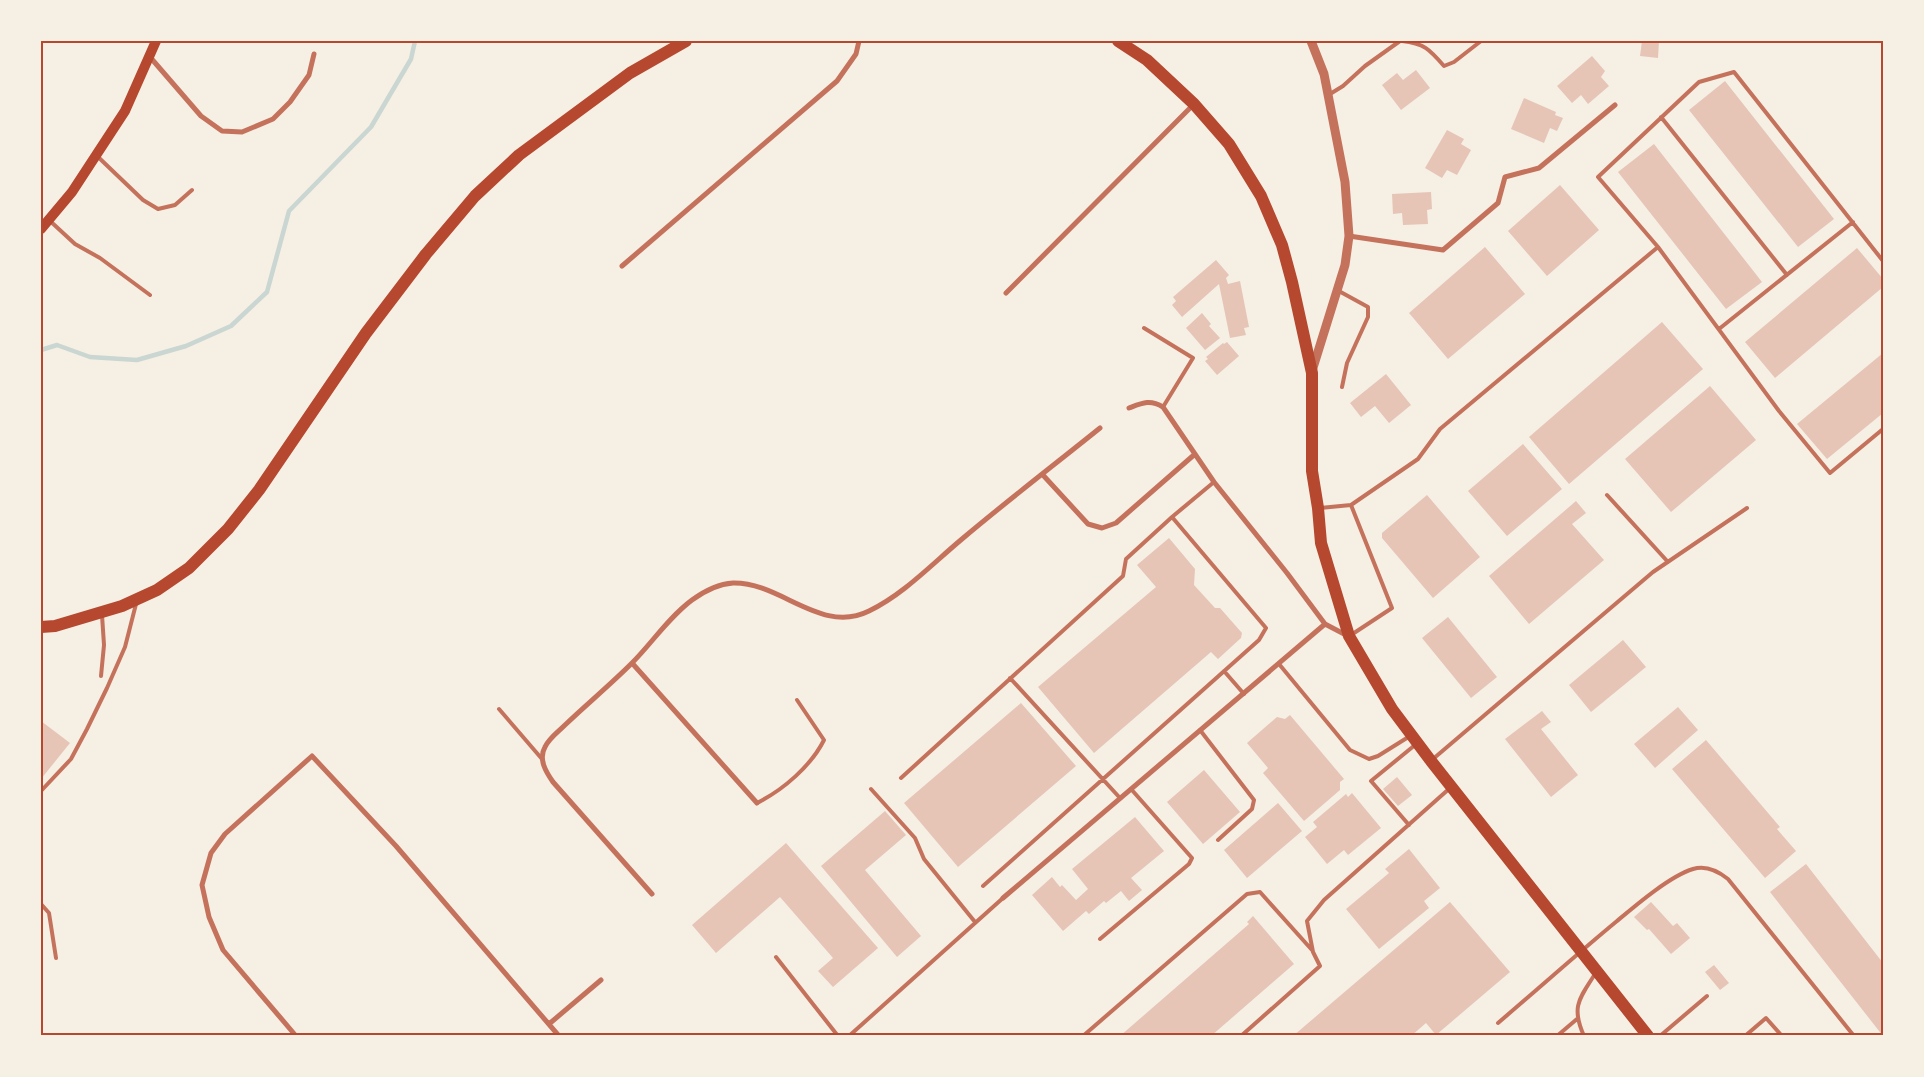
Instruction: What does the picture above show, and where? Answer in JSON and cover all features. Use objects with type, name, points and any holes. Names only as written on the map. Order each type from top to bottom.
[{"type":"main road","points":[[41,229],[72,192],[125,111],[156,41]]},
{"type":"main road","points":[[41,627],[55,626],[102,613],[138,599],[157,590],[189,568],[228,529],[259,490],[366,333],[426,254],[475,196],[519,156],[630,73],[686,41]]},
{"type":"main road","points":[[1118,41],[1147,60],[1194,104],[1229,144],[1261,196],[1284,254],[1312,373],[1312,471],[1321,543],[1349,636],[1392,709],[1414,739],[1648,1036]]},
{"type":"street","points":[[622,266],[837,81],[856,54],[859,41]]},
{"type":"street","points":[[1311,41],[1324,74],[1344,182],[1349,236],[1345,265],[1312,373]]},
{"type":"street","points":[[149,57],[201,116],[222,130],[242,132],[273,119],[290,102],[309,75],[314,54]]},
{"type":"street","points":[[1006,293],[1194,104]]},
{"type":"street","points":[[1349,236],[1444,250],[1498,203],[1505,178],[1539,168],[1615,105]]},
{"type":"street","points":[[1128,408],[1141,403],[1155,402],[1163,407],[1214,482],[1325,624],[1349,636]]},
{"type":"street","points":[[652,894],[553,782],[545,770],[542,759],[544,748],[550,739],[632,663],[681,608],[702,593],[731,583],[747,584],[775,593],[815,612],[833,617],[844,618],[867,612],[901,592],[962,539],[1100,428]]},
{"type":"street","points":[[1042,474],[1088,524],[1102,528],[1116,523],[1195,454]]},
{"type":"street","points":[[1002,898],[1325,624]]},
{"type":"street","points":[[632,663],[757,803]]},
{"type":"street","points":[[296,1036],[224,950],[209,917],[202,885],[210,854],[226,834],[312,756],[396,846],[559,1036]]},
{"type":"street","points":[[549,1024],[601,980]]},
{"type":"lane","points":[[1328,96],[1343,86],[1365,66],[1401,41],[1418,43],[1433,54],[1444,66],[1454,62],[1481,41]]},
{"type":"lane","points":[[1883,261],[1734,72],[1699,82],[1598,177],[1658,247],[1779,411],[1830,473],[1883,429]]},
{"type":"lane","points":[[1661,117],[1787,275]]},
{"type":"lane","points":[[96,154],[143,200],[158,209],[175,205],[192,190]]},
{"type":"lane","points":[[49,220],[75,244],[100,258],[150,295]]},
{"type":"lane","points":[[1719,329],[1853,222]]},
{"type":"lane","points":[[1318,508],[1351,505],[1418,459],[1440,429],[1658,247]]},
{"type":"lane","points":[[1338,290],[1368,307],[1368,317],[1347,362],[1342,387]]},
{"type":"lane","points":[[1144,328],[1192,358],[1163,407]]},
{"type":"lane","points":[[901,778],[1123,576],[1126,559],[1172,516],[1214,482]]},
{"type":"lane","points":[[1607,495],[1668,562]]},
{"type":"lane","points":[[1349,636],[1392,608],[1351,505]]},
{"type":"lane","points":[[1431,761],[1653,572],[1747,508]]},
{"type":"lane","points":[[982,886],[1224,672],[1259,640],[1266,628],[1172,516]]},
{"type":"lane","points":[[41,791],[71,759],[87,729],[125,647],[138,599]]},
{"type":"lane","points":[[101,676],[104,645],[102,613]]},
{"type":"lane","points":[[1279,664],[1350,750],[1369,759],[1414,739]]},
{"type":"lane","points":[[1224,672],[1244,694]]},
{"type":"lane","points":[[1010,678],[1120,798]]},
{"type":"lane","points":[[757,803],[797,773],[816,754],[824,740],[797,700]]},
{"type":"lane","points":[[499,709],[542,759]]},
{"type":"lane","points":[[1200,730],[1254,800],[1252,809],[1218,840]]},
{"type":"lane","points":[[1409,825],[1370,781],[1414,739]]},
{"type":"lane","points":[[1313,952],[1307,921],[1324,900],[1452,786]]},
{"type":"lane","points":[[871,789],[915,838],[924,859],[975,922]]},
{"type":"lane","points":[[1100,939],[1188,864],[1192,858],[1130,789]]},
{"type":"lane","points":[[1498,1023],[1648,896],[1694,869],[1706,868],[1718,871],[1728,879],[1854,1036]]},
{"type":"lane","points":[[1084,1036],[1247,894],[1260,892],[1313,952],[1320,966],[1242,1036]]},
{"type":"lane","points":[[850,1036],[1002,898]]},
{"type":"lane","points":[[41,904],[49,913],[56,958]]},
{"type":"lane","points":[[776,957],[838,1036]]},
{"type":"lane","points":[[1584,1036],[1577,1019],[1580,998],[1597,970]]},
{"type":"lane","points":[[1660,1036],[1707,996]]},
{"type":"lane","points":[[1745,1036],[1766,1018],[1782,1036]]},
{"type":"lane","points":[[1557,1036],[1577,1019]]},
{"type":"building","points":[[1642,41],[1659,41],[1658,58],[1640,56]]},
{"type":"building","points":[[1592,56],[1605,71],[1601,77],[1609,86],[1588,104],[1581,95],[1572,103],[1557,86]]},
{"type":"building","points":[[1416,70],[1430,88],[1401,110],[1382,85],[1397,73],[1403,80]]},
{"type":"building","points":[[1725,81],[1834,219],[1798,247],[1689,110]]},
{"type":"building","points":[[1524,98],[1556,112],[1555,115],[1563,118],[1557,131],[1550,128],[1544,143],[1511,129]]},
{"type":"building","points":[[1447,130],[1464,139],[1461,144],[1471,150],[1457,175],[1447,170],[1442,178],[1425,168]]},
{"type":"building","points":[[1654,144],[1762,282],[1726,309],[1618,172]]},
{"type":"building","points":[[1560,185],[1599,230],[1547,276],[1508,231]]},
{"type":"building","points":[[1431,192],[1432,209],[1427,210],[1428,224],[1403,225],[1402,213],[1393,214],[1392,194]]},
{"type":"building","points":[[1485,247],[1525,294],[1448,359],[1409,313]]},
{"type":"building","points":[[1857,248],[1883,279],[1883,287],[1775,378],[1745,342]]},
{"type":"building","points":[[1216,260],[1229,275],[1226,278],[1228,284],[1240,281],[1249,327],[1244,328],[1246,335],[1230,338],[1219,284],[1182,317],[1172,305],[1176,301],[1173,297]]},
{"type":"building","points":[[1202,313],[1211,324],[1209,326],[1220,338],[1205,350],[1186,328]]},
{"type":"building","points":[[1662,322],[1703,369],[1569,484],[1529,437]]},
{"type":"building","points":[[1227,342],[1239,356],[1217,375],[1205,361],[1208,359],[1206,357],[1223,343]]},
{"type":"building","points":[[1883,353],[1883,413],[1827,459],[1797,424]]},
{"type":"building","points":[[1386,374],[1411,405],[1389,423],[1375,406],[1361,417],[1350,403]]},
{"type":"building","points":[[1710,386],[1756,440],[1671,512],[1625,459]]},
{"type":"building","points":[[1523,444],[1562,489],[1507,536],[1468,491]]},
{"type":"building","points":[[1427,495],[1480,557],[1433,598],[1382,538],[1382,533]]},
{"type":"building","points":[[1576,501],[1586,513],[1572,524],[1604,560],[1529,624],[1489,576]]},
{"type":"building","points":[[1169,538],[1195,569],[1194,585],[1215,608],[1220,608],[1242,633],[1241,638],[1218,659],[1211,652],[1094,753],[1038,687],[1156,587],[1137,565]]},
{"type":"building","points":[[1448,617],[1497,677],[1471,698],[1422,638]]},
{"type":"building","points":[[1623,640],[1646,667],[1591,712],[1569,685]]},
{"type":"building","points":[[1021,703],[1076,766],[958,867],[904,803]]},
{"type":"building","points":[[1678,707],[1698,730],[1655,768],[1634,744]]},
{"type":"building","points":[[1542,711],[1551,722],[1541,729],[1578,775],[1551,797],[1505,739]]},
{"type":"building","points":[[1290,715],[1344,779],[1340,782],[1340,790],[1304,821],[1263,773],[1268,768],[1247,743],[1277,717],[1285,719]]},
{"type":"building","points":[[41,721],[70,743],[41,779]]},
{"type":"building","points":[[1706,740],[1780,827],[1777,829],[1796,851],[1765,878],[1672,769]]},
{"type":"building","points":[[1204,770],[1240,812],[1203,844],[1167,802]]},
{"type":"building","points":[[1397,777],[1412,795],[1398,806],[1383,789]]},
{"type":"building","points":[[1352,793],[1381,828],[1348,855],[1344,850],[1327,864],[1305,837],[1317,827],[1313,822],[1346,794],[1348,797]]},
{"type":"building","points":[[1278,803],[1302,831],[1247,878],[1224,850]]},
{"type":"building","points":[[885,811],[906,835],[865,870],[921,936],[897,957],[821,866]]},
{"type":"building","points":[[1135,817],[1164,851],[1131,878],[1142,890],[1129,901],[1121,891],[1106,903],[1104,901],[1089,914],[1086,911],[1063,931],[1032,895],[1052,877],[1060,887],[1062,885],[1076,900],[1088,889],[1072,869]]},
{"type":"building","points":[[786,843],[878,948],[833,987],[818,971],[833,958],[780,897],[716,953],[692,925]]},
{"type":"building","points":[[1409,849],[1440,888],[1424,901],[1429,908],[1379,949],[1346,909],[1389,873],[1385,869]]},
{"type":"building","points":[[1806,864],[1883,963],[1883,1036],[1770,892]]},
{"type":"building","points":[[1450,902],[1510,972],[1436,1035],[1426,1023],[1411,1036],[1293,1036]]},
{"type":"building","points":[[1651,902],[1673,926],[1677,923],[1690,938],[1671,954],[1649,929],[1647,930],[1634,917]]},
{"type":"building","points":[[1253,916],[1294,964],[1211,1036],[1120,1036],[1249,924],[1247,922]]},
{"type":"building","points":[[1714,965],[1729,983],[1720,990],[1705,972]]},
{"type":"waterway","points":[[41,350],[57,345],[90,357],[137,360],[186,346],[231,326],[267,292],[289,211],[371,127],[411,59],[415,41]]}]
